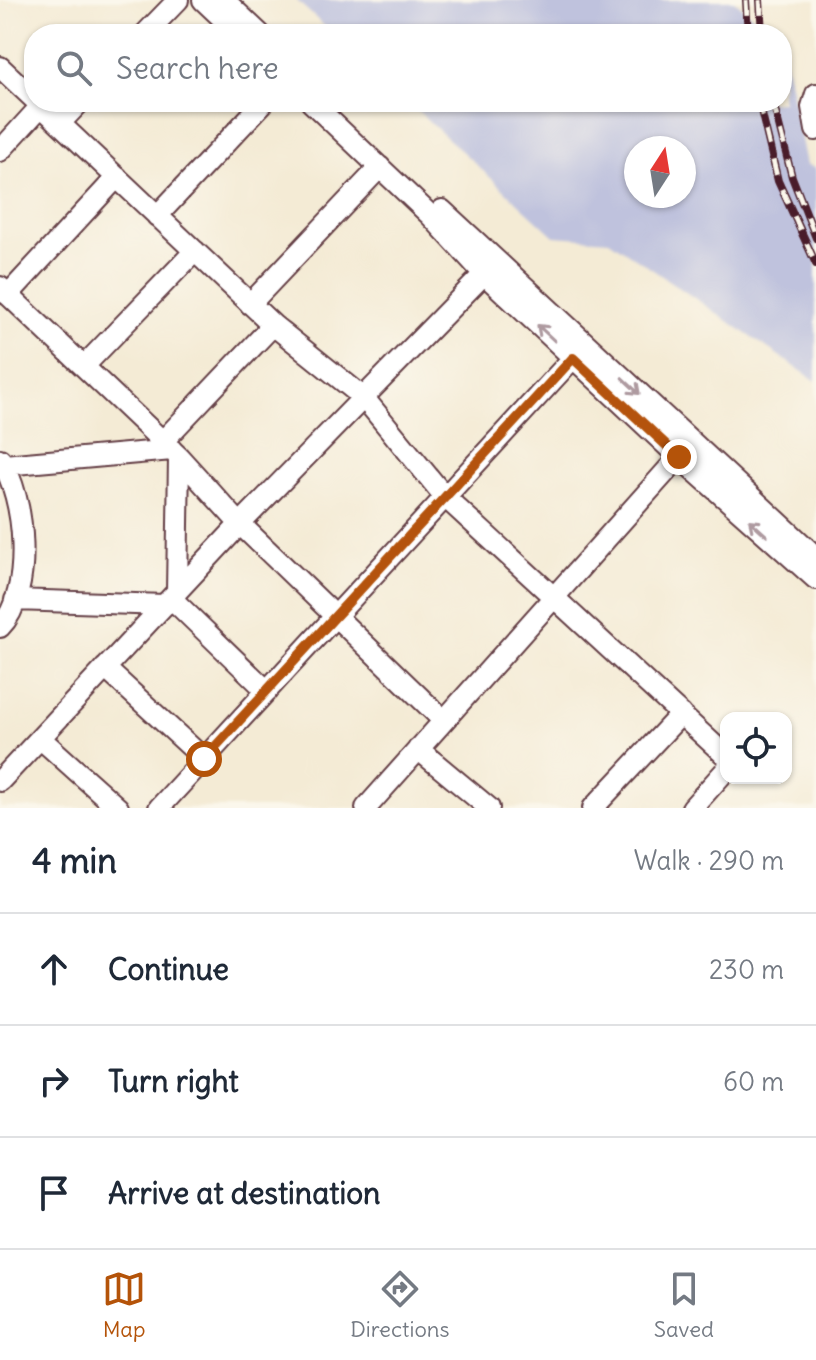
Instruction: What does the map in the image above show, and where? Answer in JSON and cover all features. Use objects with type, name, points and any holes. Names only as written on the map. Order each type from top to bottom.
[{"type":"street","points":[[155,24],[178,0]]},
{"type":"street","points":[[203,0],[228,24]]},
{"type":"street","points":[[224,0],[249,24]]},
{"type":"street","points":[[0,67],[24,90]]},
{"type":"street","points":[[816,94],[812,107],[816,130]]},
{"type":"street","points":[[0,151],[29,112]]},
{"type":"street","points":[[48,112],[273,325],[364,398],[445,497],[720,750]]},
{"type":"street","points":[[60,123],[70,112]]},
{"type":"street","points":[[157,216],[255,112]]},
{"type":"street","points":[[322,112],[430,215],[484,274],[679,457],[816,579]]},
{"type":"street","points":[[340,112],[479,245],[816,557]]},
{"type":"street","points":[[250,304],[380,167]]},
{"type":"street","points":[[117,177],[4,291],[171,449],[240,524],[443,720]]},
{"type":"street","points":[[84,366],[195,251]]},
{"type":"street","points":[[0,781],[240,524],[484,274]]},
{"type":"street","points":[[171,598],[171,449],[273,325]]},
{"type":"street","points":[[159,808],[573,358]]},
{"type":"street","points":[[0,627],[12,615],[22,572],[22,522],[2,462],[171,449]]},
{"type":"street","points":[[366,808],[679,457]]},
{"type":"street","points":[[15,600],[171,598],[267,691]]},
{"type":"street","points":[[105,668],[204,759]]},
{"type":"street","points":[[593,808],[681,714]]},
{"type":"street","points":[[40,738],[118,808]]},
{"type":"street","points":[[418,749],[489,808]]},
{"type":"street","points":[[692,808],[720,777]]},
{"type":"shaded area","points":[[296,0],[734,0],[761,24],[322,24]]},
{"type":"shaded area","points":[[792,94],[806,164],[816,169],[816,381],[609,240],[554,236],[419,112],[792,112]]},
{"type":"railway","points":[[746,0],[747,24]]},
{"type":"railway","points":[[760,0],[761,24]]},
{"type":"railway","points":[[761,112],[778,181],[816,264]]},
{"type":"railway","points":[[776,112],[792,177],[816,238]]},
{"type":"route","points":[[204,759],[573,358],[679,457]]}]
